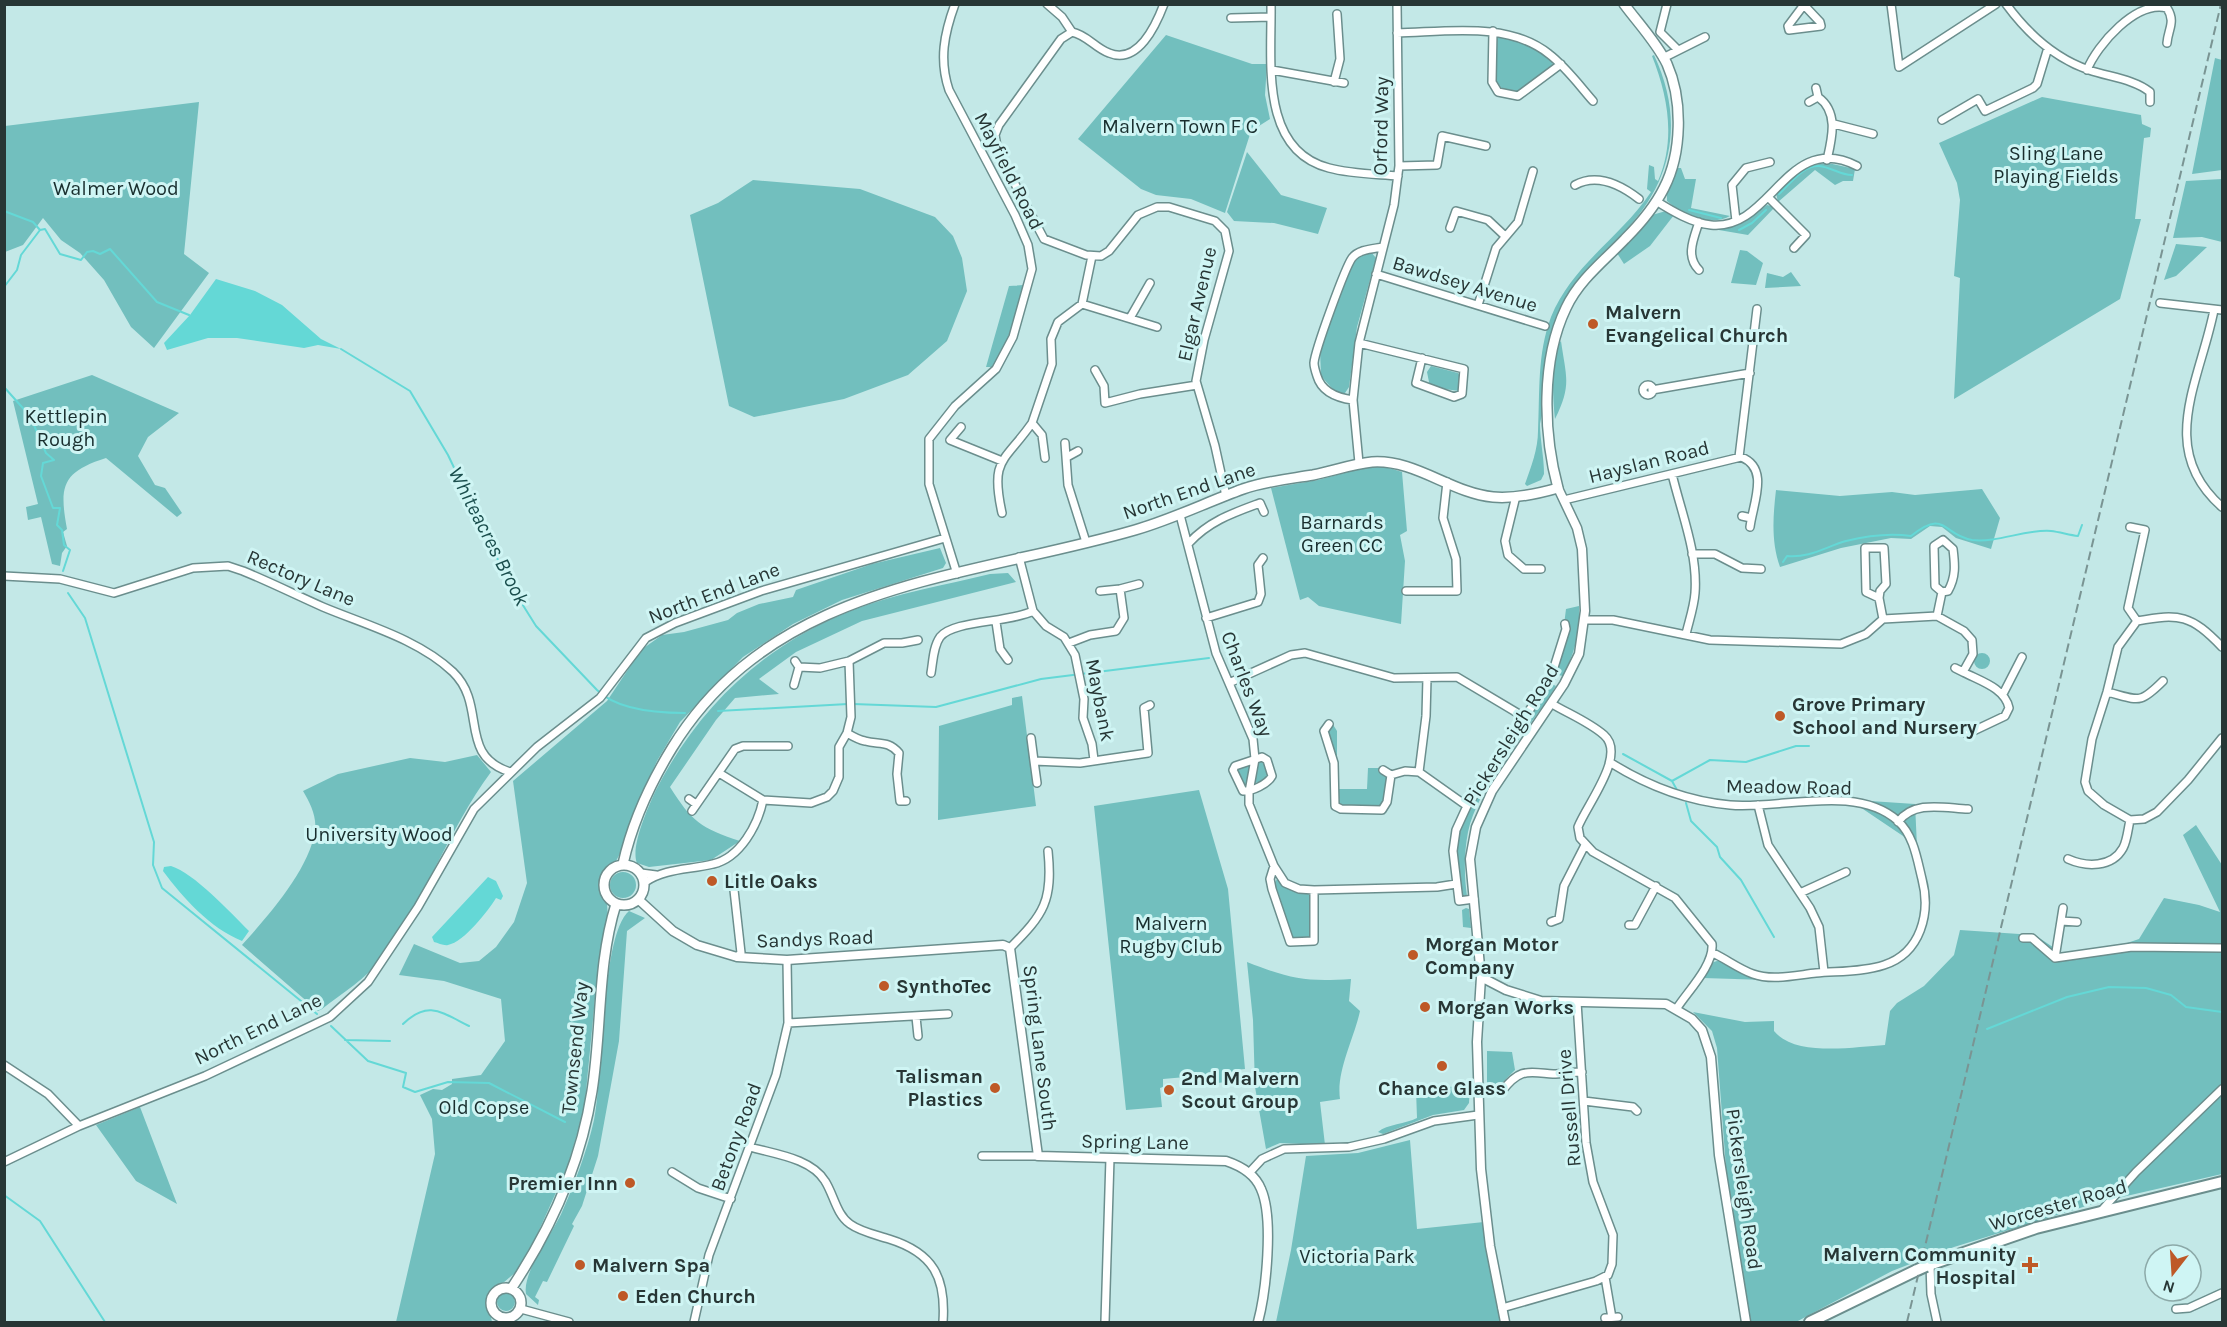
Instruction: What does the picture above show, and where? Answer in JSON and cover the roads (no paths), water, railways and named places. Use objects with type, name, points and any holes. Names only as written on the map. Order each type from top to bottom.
[{"type":"highway","name":"Worcester Road","points":[[1810,1323],[1924,1267],[1997,1240],[2102,1210],[2223,1182]]},
{"type":"main road","name":"Pickersleigh Road","points":[[1558,488],[1551,452],[1548,410],[1550,366],[1566,308],[1584,279],[1625,238],[1656,201],[1669,174],[1677,138],[1676,88],[1663,58],[1624,4]]},
{"type":"main road","name":"North End Lane","points":[[957,574],[1086,542],[1180,515],[1264,483],[1359,464],[1387,462],[1493,497],[1516,496],[1558,488]]},
{"type":"main road","points":[[623,864],[645,797],[660,767],[681,733],[728,679],[763,650],[803,625],[862,599],[957,574]]},
{"type":"main road","points":[[623,864],[633,866],[643,878],[644,892],[639,900],[632,904],[616,904],[606,895],[604,881],[611,870],[623,864]]},
{"type":"main road","name":"Townsend Way","points":[[521,1309],[513,1317],[500,1320],[492,1308],[493,1295],[499,1290],[511,1289],[548,1227],[580,1146],[592,1090],[602,970],[616,904]]},
{"type":"main road","points":[[511,1289],[520,1296],[521,1309]]},
{"type":"street","name":"Mayfield Road","points":[[945,537],[929,484],[929,439],[955,406],[996,369],[1012,337],[1032,269],[1029,245],[1020,225],[949,90],[942,69],[947,31],[956,4]]},
{"type":"street","points":[[1047,4],[1062,17],[1072,32],[1080,34],[1108,53],[1119,55],[1131,53],[1141,45],[1164,4]]},
{"type":"street","points":[[1271,4],[1272,70],[1280,123],[1284,134],[1301,153],[1327,168],[1398,176]]},
{"type":"street","name":"Orford Way","points":[[1359,464],[1353,400],[1359,343],[1383,247],[1399,166],[1397,4]]},
{"type":"street","points":[[1667,4],[1659,32],[1677,49]]},
{"type":"street","points":[[1892,4],[1899,67],[1996,4]]},
{"type":"street","points":[[2006,4],[2048,51],[2087,70],[2153,89],[2150,102]]},
{"type":"street","points":[[1803,5],[1821,22],[1821,26],[1789,30],[1788,26],[1803,5]]},
{"type":"street","points":[[2087,70],[2091,60],[2113,31],[2127,18],[2154,6],[2169,6],[2172,28],[2165,37]]},
{"type":"street","points":[[1334,82],[1340,60],[1337,14]]},
{"type":"street","points":[[1231,18],[1271,17]]},
{"type":"street","points":[[1002,513],[997,478],[1002,461],[1010,447],[1032,423],[1052,364],[1051,339],[1058,322],[1082,304],[1092,256],[1044,239],[998,152],[995,135],[1040,67],[1061,39],[1072,32]]},
{"type":"street","points":[[1397,33],[1493,32],[1530,43],[1548,52],[1561,64],[1593,102]]},
{"type":"street","points":[[1493,32],[1492,82],[1498,92],[1518,96],[1561,64]]},
{"type":"street","points":[[1663,58],[1705,37]]},
{"type":"street","points":[[1942,120],[1978,99],[1985,111],[2033,88],[2037,84],[2048,51]]},
{"type":"street","points":[[1272,70],[1344,83]]},
{"type":"street","points":[[1816,88],[1818,97],[1826,103],[1833,124],[1827,160]]},
{"type":"street","points":[[1809,102],[1818,97]]},
{"type":"street","points":[[1833,124],[1870,130]]},
{"type":"street","points":[[1399,166],[1437,165],[1442,136],[1486,146]]},
{"type":"street","points":[[1656,201],[1699,222],[1721,225],[1747,216],[1793,170],[1806,163],[1835,159],[1857,166]]},
{"type":"street","points":[[1736,221],[1732,185],[1746,168],[1770,162]]},
{"type":"street","points":[[1478,305],[1496,248],[1518,222],[1533,171]]},
{"type":"street","points":[[1575,185],[1581,181],[1604,181],[1622,187],[1639,199]]},
{"type":"street","points":[[1768,197],[1806,235],[1794,248]]},
{"type":"street","name":"Elgar Avenue","points":[[1092,256],[1109,251],[1138,215],[1158,207],[1169,207],[1215,220],[1221,225],[1229,239],[1229,251],[1204,340],[1197,386],[1215,446],[1226,496]]},
{"type":"street","points":[[1450,228],[1456,211],[1488,220],[1505,236]]},
{"type":"street","points":[[1693,267],[1691,248],[1699,222]]},
{"type":"street","points":[[1353,400],[1336,398],[1325,390],[1317,378],[1314,363],[1333,302],[1352,258],[1367,249],[1383,247]]},
{"type":"street","name":"Bawdsey Avenue","points":[[1376,274],[1545,326]]},
{"type":"street","points":[[1130,318],[1149,286],[1157,291]]},
{"type":"street","points":[[2160,303],[2223,310]]},
{"type":"street","points":[[1082,304],[1156,327]]},
{"type":"street","points":[[1750,527],[1758,475],[1753,462],[1740,457],[1757,309]]},
{"type":"street","points":[[2214,310],[2188,409],[2186,444],[2194,476],[2223,507]]},
{"type":"street","points":[[1359,343],[1422,358],[1464,369],[1462,394],[1454,397],[1416,383],[1422,358]]},
{"type":"street","points":[[1095,370],[1104,386],[1105,403],[1140,393],[1197,386]]},
{"type":"street","points":[[1652,390],[1750,373]]},
{"type":"street","points":[[1032,423],[1042,435],[1045,459]]},
{"type":"street","points":[[961,428],[951,440],[1002,461]]},
{"type":"street","points":[[1065,444],[1068,485],[1086,542]]},
{"type":"street","points":[[1067,458],[1078,451]]},
{"type":"street","name":"Hayslan Road","points":[[1564,500],[1740,457]]},
{"type":"street","points":[[1672,474],[1692,554],[1695,594],[1686,634]]},
{"type":"street","points":[[1447,482],[1443,518],[1456,559],[1457,600]]},
{"type":"street","name":"Pickersleigh Road","points":[[1558,488],[1577,528],[1582,549],[1585,620],[1579,654],[1564,684],[1492,791],[1476,827],[1470,859],[1481,977],[1529,998],[1577,1002],[1652,1002],[1677,1008],[1702,1030],[1709,1048],[1719,1155],[1746,1323]]},
{"type":"street","points":[[1516,496],[1505,541],[1508,555],[1524,569],[1541,569]]},
{"type":"street","name":"North End Lane","points":[[1189,543],[1203,527],[1228,515],[1260,503],[1264,512]]},
{"type":"street","name":"Charles Way","points":[[1180,515],[1216,653],[1253,739],[1254,759],[1249,792],[1253,814],[1274,866],[1285,883],[1299,889],[1314,890],[1437,887],[1456,884]]},
{"type":"street","points":[[1742,516],[1751,518]]},
{"type":"street","points":[[2130,527],[2145,530],[2128,608],[2137,621]]},
{"type":"street","points":[[945,537],[957,574]]},
{"type":"street","name":"North End Lane","points":[[4,1162],[79,1126],[205,1076],[330,1017],[368,982],[418,907],[474,809],[537,747],[602,695],[646,638],[675,623],[761,591],[945,537]]},
{"type":"street","points":[[1943,540],[1953,549],[1955,568],[1954,580],[1948,591],[1942,592],[1935,586],[1934,546],[1943,540]]},
{"type":"street","points":[[1879,598],[1866,591],[1865,548],[1884,548],[1886,584],[1880,591],[1879,598],[1883,619]]},
{"type":"street","points":[[1692,554],[1715,554],[1742,568],[1761,569]]},
{"type":"street","points":[[931,674],[937,662],[940,638],[948,630],[970,624],[996,622],[1033,611],[1019,557]]},
{"type":"street","name":"Charles Way","points":[[1206,618],[1258,602],[1261,594],[1254,563],[1263,558]]},
{"type":"street","name":"Rectory Lane","points":[[4,576],[60,579],[114,593],[193,568],[228,566],[243,571],[375,627],[416,647],[451,670],[465,685],[480,753],[495,767],[500,783]]},
{"type":"street","points":[[1100,591],[1138,584]]},
{"type":"street","points":[[1069,643],[1090,635],[1116,631],[1124,618],[1120,589]]},
{"type":"street","points":[[1406,591],[1457,591]]},
{"type":"street","points":[[1937,616],[1942,592]]},
{"type":"street","name":"Maybank","points":[[1033,611],[1046,626],[1069,643],[1079,672],[1084,699],[1083,718],[1092,744],[1094,760]]},
{"type":"street","points":[[1585,620],[1613,620],[1721,641],[1822,644],[1850,642],[1866,634],[1883,619],[1937,616],[1964,631],[1972,640],[1973,654],[1963,672]]},
{"type":"street","points":[[2223,646],[2188,618],[2162,616],[2137,621],[2118,647],[2092,740],[2085,782],[2088,791],[2104,805],[2130,820],[2144,819],[2157,812],[2188,780],[2223,738]]},
{"type":"street","points":[[996,622],[1000,649],[1008,660]]},
{"type":"street","points":[[1474,899],[1459,901],[1453,851],[1456,830],[1467,806],[1551,677],[1566,629],[1565,624]]},
{"type":"street","points":[[794,686],[797,664],[820,668],[849,661],[885,643],[902,644],[918,640]]},
{"type":"street","points":[[992,655],[1000,649]]},
{"type":"street","points":[[1229,683],[1291,655],[1305,653],[1394,678],[1449,675],[1466,680],[1524,717]]},
{"type":"street","points":[[2003,694],[2022,657]]},
{"type":"street","points":[[719,773],[763,800],[811,803],[833,791],[839,777],[839,747],[847,733],[851,705],[849,661]]},
{"type":"street","points":[[1955,668],[2003,694],[2007,702],[2008,712],[1966,734]]},
{"type":"street","points":[[1551,677],[1564,684]]},
{"type":"street","points":[[1419,772],[1426,716],[1427,678]]},
{"type":"street","points":[[2107,692],[2137,699],[2147,697],[2163,681]]},
{"type":"street","points":[[1552,704],[1603,734],[1612,746],[1611,763],[1578,827],[1585,845],[1676,898],[1712,944],[1713,953],[1677,1008]]},
{"type":"street","points":[[1134,708],[1147,706],[1148,753],[1152,762]]},
{"type":"street","points":[[1329,724],[1320,729],[1334,763],[1335,806],[1341,810],[1382,810],[1387,802],[1391,775]]},
{"type":"street","points":[[847,733],[866,742],[886,743],[899,753],[897,774],[900,801]]},
{"type":"street","points":[[778,745],[779,735]]},
{"type":"street","points":[[1031,738],[1037,783]]},
{"type":"street","points":[[692,811],[735,749],[743,746],[788,746]]},
{"type":"street","points":[[1034,761],[1054,760],[1067,764],[1148,753]]},
{"type":"street","points":[[1262,757],[1267,760],[1272,776],[1270,780],[1249,792],[1243,791],[1233,770],[1235,766],[1262,757]]},
{"type":"street","name":"Meadow Road","points":[[1611,763],[1660,790],[1731,805],[1814,800],[1846,801],[1876,808],[1898,822],[1912,841],[1925,891],[1925,914],[1920,933],[1907,951],[1885,965],[1759,976],[1713,953]]},
{"type":"street","points":[[495,767],[510,772]]},
{"type":"street","points":[[1383,770],[1391,775],[1405,771],[1419,772],[1467,806]]},
{"type":"street","points":[[689,799],[696,804]]},
{"type":"street","points":[[643,878],[715,864],[728,857],[745,841],[758,820],[763,800]]},
{"type":"street","points":[[1758,805],[1768,845],[1800,893],[1819,927],[1824,972]]},
{"type":"street","points":[[1898,822],[1905,812],[1920,807],[1968,808]]},
{"type":"street","points":[[2068,859],[2084,867],[2114,860],[2124,847],[2130,820]]},
{"type":"street","points":[[1559,921],[1561,894],[1585,845]]},
{"type":"street","name":"Spring Lane South","points":[[1038,1156],[1010,948],[1034,925],[1048,902],[1051,887],[1048,851]]},
{"type":"street","name":"Charles Way","points":[[1274,866],[1270,879],[1272,890],[1290,942],[1314,940],[1314,890]]},
{"type":"street","points":[[1800,893],[1846,872]]},
{"type":"street","points":[[1634,927],[1656,886]]},
{"type":"street","points":[[734,890],[741,953],[737,957]]},
{"type":"street","name":"Sandys Road","points":[[639,900],[673,931],[697,945],[737,957],[787,960],[1003,945],[1010,948]]},
{"type":"street","points":[[2055,958],[2062,908]]},
{"type":"street","points":[[2061,921],[2077,922]]},
{"type":"street","points":[[2023,938],[2032,938],[2055,958],[2132,946],[2223,948]]},
{"type":"street","name":"Betony Road","points":[[694,1323],[710,1255],[771,1095],[788,1023],[787,960]]},
{"type":"street","points":[[1481,977],[1477,1042],[1478,1115],[1490,1246],[1505,1323]]},
{"type":"street","name":"Russell Drive","points":[[1577,1002],[1586,1143],[1593,1182],[1613,1235],[1612,1264],[1605,1277],[1612,1318]]},
{"type":"street","points":[[788,1023],[948,1014]]},
{"type":"street","points":[[916,1017],[918,1036]]},
{"type":"street","points":[[4,1065],[48,1094],[79,1126]]},
{"type":"street","points":[[1495,1089],[1502,1091],[1518,1075],[1529,1071],[1553,1074],[1582,1072]]},
{"type":"street","points":[[2102,1210],[2143,1165],[2223,1089]]},
{"type":"street","points":[[1584,1101],[1636,1106]]},
{"type":"street","points":[[1258,1323],[1267,1261],[1266,1212],[1262,1190],[1249,1173],[1262,1159],[1284,1149],[1349,1148],[1384,1139],[1434,1121],[1478,1115]]},
{"type":"street","points":[[750,1147],[807,1165],[825,1181],[841,1215],[851,1224],[904,1243],[926,1258],[940,1278],[945,1301],[943,1323]]},
{"type":"street","name":"Spring Lane","points":[[982,1156],[1226,1161],[1249,1173]]},
{"type":"street","points":[[1106,1323],[1110,1158]]},
{"type":"street","points":[[672,1172],[698,1188],[731,1199]]},
{"type":"street","points":[[1924,1267],[1936,1323]]},
{"type":"street","points":[[1502,1308],[1605,1277]]},
{"type":"street","points":[[2176,1309],[2188,1308],[2223,1293]]},
{"type":"street","points":[[521,1309],[569,1323]]},
{"type":"waterway","points":[[1779,194],[1797,176],[1813,167],[1819,166],[1852,175]]},
{"type":"waterway","points":[[1689,210],[1721,218]]},
{"type":"waterway","points":[[1739,230],[1752,223],[1766,210]]},
{"type":"waterway","name":"Whiteacres Brook","points":[[4,211],[33,222],[40,230],[45,229],[60,254],[81,260],[87,252],[93,251],[100,254],[110,249],[157,302],[189,315]]},
{"type":"waterway","points":[[4,287],[17,270],[21,255],[40,230]]},
{"type":"waterway","name":"Whiteacres Brook","points":[[341,349],[410,391],[448,455],[509,583],[536,626],[605,697],[638,709],[685,713]]},
{"type":"waterway","points":[[4,387],[30,416],[46,453],[54,460],[43,463],[41,476],[53,508],[60,508],[57,525],[62,530],[64,545],[70,550],[63,571]]},
{"type":"waterway","points":[[1783,562],[1787,556],[1810,554],[1854,539],[1887,535],[1911,536],[1931,524],[1938,524],[1972,540],[1992,540],[2041,531],[2078,536],[2082,525]]},
{"type":"waterway","points":[[68,593],[85,618],[154,842],[153,865],[162,888],[317,1014]]},
{"type":"waterway","points":[[853,704],[936,707],[1041,679],[1209,658]]},
{"type":"waterway","points":[[718,711],[848,704]]},
{"type":"waterway","points":[[1672,781],[1710,760],[1746,762],[1796,746],[1809,746]]},
{"type":"waterway","points":[[1623,754],[1672,781],[1677,790]]},
{"type":"waterway","points":[[1686,803],[1691,821],[1717,847],[1720,857],[1741,880],[1774,937]]},
{"type":"waterway","points":[[1987,1029],[2067,997],[2109,987],[2146,988],[2171,995],[2186,1007],[2222,1012]]},
{"type":"waterway","points":[[403,1024],[427,1010],[442,1013],[469,1026]]},
{"type":"waterway","points":[[331,1026],[368,1061],[406,1073],[403,1087],[415,1092],[448,1082],[489,1083],[565,1122]]},
{"type":"waterway","points":[[345,1040],[390,1041]]},
{"type":"waterway","points":[[4,1195],[40,1221],[105,1322]]},
{"type":"railway","points":[[1907,1322],[2221,4]]},
{"type":"place","name":"Malvern Evangelical Church","points":[[1593,324]]},
{"type":"place","name":"Grove Primary School and Nursery","points":[[1780,716]]},
{"type":"place","name":"Litle Oaks","points":[[712,881]]},
{"type":"place","name":"Morgan Motor Company","points":[[1413,955]]},
{"type":"place","name":"SynthoTec","points":[[884,986]]},
{"type":"place","name":"Morgan Works","points":[[1425,1007]]},
{"type":"place","name":"Chance Glass","points":[[1442,1066]]},
{"type":"place","name":"Talisman Plastics","points":[[995,1088]]},
{"type":"place","name":"2nd Malvern Scout Group","points":[[1169,1090]]},
{"type":"place","name":"Premier Inn","points":[[630,1183]]},
{"type":"place","name":"Malvern Spa","points":[[580,1265]]},
{"type":"place","name":"Malvern Community Hospital","points":[[2030,1265]]},
{"type":"place","name":"Eden Church","points":[[623,1296]]},
{"type":"park label","name":"Malvern Town F C","points":[[1180,126]]},
{"type":"park label","name":"Sling Lane Playing Fields","points":[[2056,164]]},
{"type":"park label","name":"Walmer Wood","points":[[116,188]]},
{"type":"park label","name":"Kettlepin Rough","points":[[66,428]]},
{"type":"park label","name":"Barnards Green CC","points":[[1342,534]]},
{"type":"park label","name":"University Wood","points":[[379,834]]},
{"type":"park label","name":"Malvern Rugby Club","points":[[1171,934]]},
{"type":"park label","name":"Old Copse","points":[[484,1107]]},
{"type":"park label","name":"Victoria Park","points":[[1357,1256]]}]
